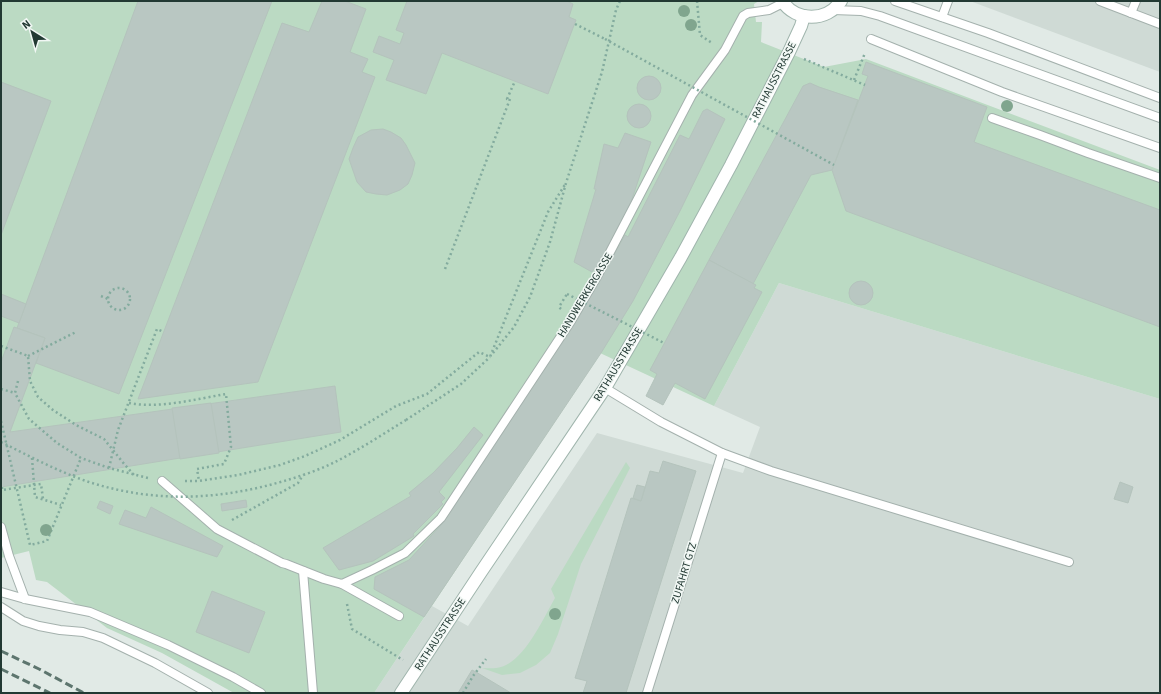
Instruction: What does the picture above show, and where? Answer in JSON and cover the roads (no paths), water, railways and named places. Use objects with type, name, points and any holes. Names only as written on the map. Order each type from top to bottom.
[{"type":"main road","points":[[782,2],[792,12],[804,16],[819,16],[833,10],[841,1]]},
{"type":"main road","name":"RATHAUSSTRASSE","points":[[401,693],[605,388],[681,257],[731,165],[789,52],[804,16]]},
{"type":"lane","points":[[894,1],[942,17],[1160,98]]},
{"type":"lane","points":[[942,17],[948,1]]},
{"type":"lane","points":[[1100,1],[1160,24]]},
{"type":"lane","points":[[1131,13],[1136,1]]},
{"type":"lane","name":"HANDWERKERGASSE","points":[[342,584],[405,553],[440,518],[583,301],[692,96],[724,50],[743,16],[748,13],[769,10],[782,2]]},
{"type":"lane","points":[[833,10],[861,11],[880,16],[1160,118]]},
{"type":"lane","points":[[871,38],[1002,92],[1160,148]]},
{"type":"lane","points":[[992,118],[1088,154],[1160,178]]},
{"type":"lane","points":[[605,388],[661,422],[722,453],[771,471],[1069,562]]},
{"type":"lane","name":"ZUFAHRT GTZ","points":[[647,693],[722,453]]},
{"type":"lane","points":[[162,481],[217,529],[230,537],[282,563],[342,584],[399,616]]},
{"type":"lane","points":[[1,527],[9,556],[25,599]]},
{"type":"lane","points":[[304,571],[313,693]]},
{"type":"lane","points":[[1,592],[25,599],[90,612],[168,645],[233,677],[261,693]]},
{"type":"lane","points":[[1,607],[23,621],[39,626],[83,632],[102,638],[155,663],[208,693]]},
{"type":"railway","points":[[1,651],[84,693]]},
{"type":"railway","points":[[1,669],[50,693]]}]
